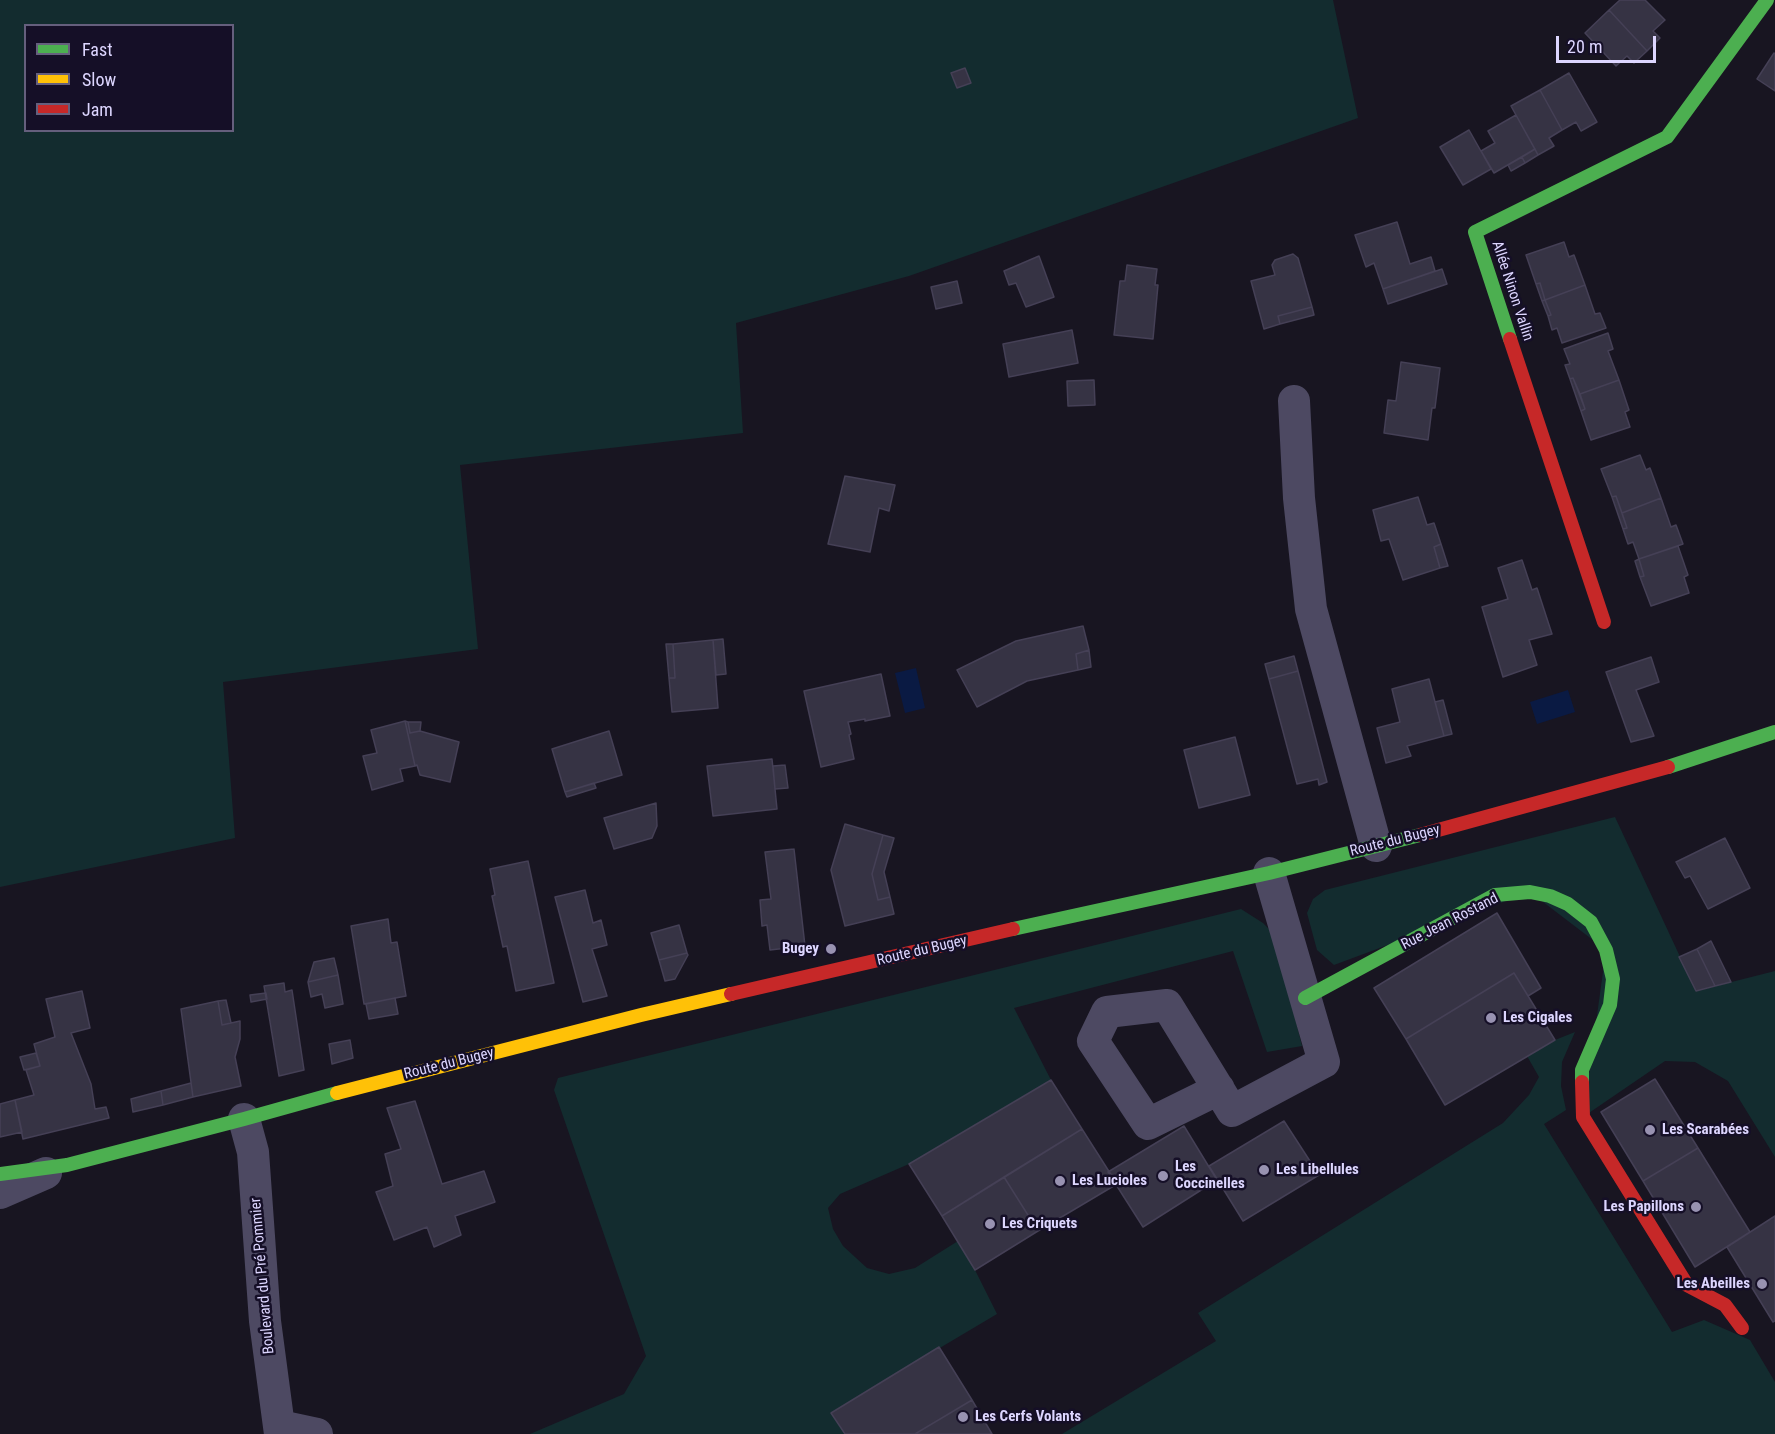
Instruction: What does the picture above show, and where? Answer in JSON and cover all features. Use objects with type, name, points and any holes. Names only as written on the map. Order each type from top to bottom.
[{"type":"street","name":"Allée Ninon Vallin","points":[[1605,622],[1475,232],[1667,137],[1767,0]]},
{"type":"street","points":[[1294,401],[1299,498],[1311,609],[1376,846]]},
{"type":"street","name":"Route du Bugey","points":[[0,1174],[67,1165],[641,1016],[1122,904],[1269,873],[1454,826],[1689,761],[1775,732]]},
{"type":"street","points":[[1218,1089],[1232,1111],[1324,1062],[1269,873]]},
{"type":"street","name":"Rue Jean Rostand","points":[[1305,998],[1495,896],[1530,892],[1550,896],[1568,904],[1591,922],[1606,950],[1613,979],[1610,1005],[1582,1070],[1583,1117],[1687,1285],[1725,1305],[1742,1328]]},
{"type":"street","name":"Boulevard du Pré Pommier","points":[[244,1119],[254,1152],[265,1321],[280,1431]]},
{"type":"street","name":"Route du Bugey","points":[[0,1192],[67,1165]]},
{"type":"street","points":[[280,1431],[289,1428],[316,1434]]},
{"type":"green space","points":[[0,0],[1333,0],[1358,118],[909,276],[736,323],[743,433],[460,465],[478,649],[223,682],[235,838],[0,887]]},
{"type":"green space","points":[[1615,817],[1696,991],[1775,971],[1775,1157],[1728,1081],[1695,1062],[1665,1061],[1583,1117],[1606,950],[1530,892],[1334,965],[1317,950],[1307,913],[1313,899],[1325,890]]},
{"type":"green space","points":[[1241,909],[1263,923],[1275,935],[1302,1046],[1267,1052],[1233,951],[1014,1008],[1051,1080],[909,1164],[840,1194],[828,1208],[833,1229],[843,1246],[867,1268],[889,1274],[915,1268],[958,1241],[997,1314],[832,1412],[845,1434],[530,1434],[624,1394],[646,1356],[554,1090],[558,1078]]},
{"type":"green space","points":[[1575,1032],[1562,1062],[1561,1086],[1566,1110],[1544,1124],[1672,1332],[1704,1320],[1750,1340],[1775,1382],[1775,1434],[1062,1434],[1216,1341],[1198,1313],[1503,1123],[1529,1095],[1539,1077],[1527,1056]]},
{"type":"water","points":[[916,668],[925,708],[905,713],[895,673]]},
{"type":"water","points":[[1568,690],[1575,712],[1537,724],[1530,702]]},
{"type":"building","points":[[1620,0],[1645,0],[1665,20],[1653,31],[1660,38],[1647,51],[1609,10]]},
{"type":"building","points":[[1609,10],[1647,51],[1634,63],[1627,56],[1616,66],[1585,33]]},
{"type":"building","points":[[1775,54],[1775,91],[1757,79]]},
{"type":"building","points":[[965,68],[971,83],[957,88],[951,73]]},
{"type":"building","points":[[1569,73],[1597,122],[1581,131],[1576,122],[1562,130],[1540,90]]},
{"type":"building","points":[[1540,90],[1562,130],[1549,138],[1554,146],[1538,155],[1511,106]]},
{"type":"building","points":[[1516,115],[1535,149],[1494,173],[1481,151],[1495,143],[1488,131]]},
{"type":"building","points":[[1469,130],[1491,169],[1463,185],[1440,147]]},
{"type":"building","points":[[1535,149],[1538,155],[1525,163],[1522,157]]},
{"type":"building","points":[[1522,157],[1525,163],[1511,171],[1508,165]]},
{"type":"building","points":[[1397,222],[1410,264],[1431,257],[1435,271],[1383,289],[1374,263],[1366,267],[1355,235]]},
{"type":"building","points":[[1564,242],[1569,257],[1574,255],[1585,285],[1545,300],[1540,283],[1536,284],[1526,255]]},
{"type":"building","points":[[1293,254],[1298,258],[1312,307],[1278,316],[1280,324],[1264,329],[1251,281],[1275,275],[1272,265],[1275,260]]},
{"type":"building","points":[[1039,256],[1054,297],[1026,307],[1016,283],[1009,285],[1004,271]]},
{"type":"building","points":[[1127,265],[1157,269],[1155,285],[1158,285],[1153,339],[1114,335],[1120,281],[1125,281]]},
{"type":"building","points":[[1442,269],[1447,284],[1388,304],[1383,289]]},
{"type":"building","points":[[957,281],[962,303],[936,309],[931,287]]},
{"type":"building","points":[[1540,283],[1545,300],[1542,301],[1536,284]]},
{"type":"building","points":[[1585,285],[1595,314],[1600,313],[1606,328],[1562,343],[1557,328],[1552,330],[1548,316],[1551,315],[1545,300]]},
{"type":"building","points":[[1545,300],[1551,315],[1548,316],[1542,301]]},
{"type":"building","points":[[1312,307],[1314,315],[1280,324],[1278,316]]},
{"type":"building","points":[[1072,330],[1078,363],[1009,377],[1003,344]]},
{"type":"building","points":[[1608,333],[1613,349],[1608,351],[1619,380],[1580,394],[1573,378],[1570,379],[1565,365],[1570,364],[1564,349]]},
{"type":"building","points":[[1401,362],[1440,368],[1428,440],[1384,433],[1388,400],[1396,401]]},
{"type":"building","points":[[1573,378],[1585,409],[1581,411],[1570,379]]},
{"type":"building","points":[[1094,380],[1095,405],[1068,406],[1067,381]]},
{"type":"building","points":[[1619,380],[1629,410],[1625,412],[1630,427],[1591,440],[1581,411],[1585,409],[1580,394]]},
{"type":"building","points":[[1640,455],[1646,470],[1650,468],[1661,498],[1622,513],[1616,496],[1612,497],[1601,469]]},
{"type":"building","points":[[845,476],[895,485],[889,511],[879,508],[870,552],[828,544]]},
{"type":"building","points":[[1616,496],[1627,528],[1623,529],[1612,497]]},
{"type":"building","points":[[1418,497],[1427,525],[1434,523],[1441,544],[1434,547],[1440,568],[1403,580],[1389,539],[1381,541],[1373,510]]},
{"type":"building","points":[[1661,498],[1671,527],[1676,525],[1683,544],[1639,559],[1633,542],[1628,544],[1623,529],[1627,528],[1622,513]]},
{"type":"building","points":[[1441,544],[1448,566],[1440,568],[1434,547]]},
{"type":"building","points":[[1678,546],[1688,575],[1684,577],[1689,593],[1651,606],[1640,577],[1644,576],[1639,559]]},
{"type":"building","points":[[1639,559],[1644,576],[1640,577],[1635,561]]},
{"type":"building","points":[[1522,560],[1532,590],[1537,588],[1552,634],[1529,640],[1537,665],[1503,677],[1482,607],[1508,599],[1498,568]]},
{"type":"building","points":[[1083,626],[1089,650],[1076,654],[1078,670],[1027,681],[977,707],[957,670],[1016,641]]},
{"type":"building","points":[[723,639],[726,674],[716,675],[713,640]]},
{"type":"building","points":[[713,640],[718,708],[672,712],[669,678],[675,678],[673,644]]},
{"type":"building","points":[[666,644],[673,644],[675,678],[669,678]]},
{"type":"building","points":[[1089,650],[1091,667],[1078,670],[1076,654]]},
{"type":"building","points":[[1294,656],[1298,671],[1269,679],[1265,664]]},
{"type":"building","points":[[1651,657],[1659,682],[1636,690],[1654,736],[1631,742],[1606,672]]},
{"type":"building","points":[[1298,671],[1327,782],[1319,785],[1318,779],[1297,784],[1269,679]]},
{"type":"building","points":[[881,674],[890,716],[848,722],[854,759],[821,767],[804,691]]},
{"type":"building","points":[[1429,679],[1444,736],[1407,746],[1411,756],[1386,763],[1377,728],[1400,722],[1392,689]]},
{"type":"building","points":[[1443,700],[1452,734],[1444,736],[1435,702]]},
{"type":"building","points":[[405,721],[415,766],[400,769],[403,781],[372,790],[363,756],[377,753],[371,730]]},
{"type":"building","points":[[405,721],[408,722],[410,733],[420,731],[459,742],[450,782],[420,775],[417,765],[415,766]]},
{"type":"building","points":[[408,722],[421,722],[420,731],[410,733]]},
{"type":"building","points":[[609,731],[622,775],[565,792],[552,749]]},
{"type":"building","points":[[1235,737],[1250,795],[1199,808],[1184,750]]},
{"type":"building","points":[[772,759],[777,809],[713,816],[707,766]]},
{"type":"building","points":[[785,765],[788,788],[775,789],[773,766]]},
{"type":"building","points":[[594,783],[596,788],[567,797],[565,792]]},
{"type":"building","points":[[656,803],[657,826],[652,838],[614,849],[604,818]]},
{"type":"building","points":[[845,824],[883,835],[872,874],[878,900],[890,897],[894,914],[845,926],[831,870]]},
{"type":"building","points":[[883,835],[894,838],[884,872],[890,897],[878,900],[872,874]]},
{"type":"building","points":[[1725,838],[1750,888],[1708,909],[1690,876],[1685,878],[1676,862]]},
{"type":"building","points":[[794,849],[805,946],[770,950],[767,925],[762,926],[760,900],[771,899],[765,852]]},
{"type":"building","points":[[528,861],[554,983],[516,991],[507,946],[503,947],[492,896],[495,895],[490,869]]},
{"type":"building","points":[[585,890],[593,923],[601,920],[607,945],[592,949],[607,996],[583,1002],[555,897]]},
{"type":"building","points":[[1497,913],[1541,988],[1528,996],[1514,973],[1406,1039],[1374,988]]},
{"type":"building","points":[[388,919],[391,943],[397,942],[406,996],[364,1004],[351,926]]},
{"type":"building","points":[[679,925],[687,953],[659,960],[651,933]]},
{"type":"building","points":[[1711,941],[1731,982],[1715,986],[1697,949]]},
{"type":"building","points":[[1697,949],[1715,986],[1696,991],[1679,957]]},
{"type":"building","points":[[687,953],[675,979],[665,981],[659,960]]},
{"type":"building","points":[[334,958],[338,975],[308,982],[314,962]]},
{"type":"building","name":"Les Cigales","points":[[1514,973],[1555,1040],[1445,1105],[1406,1039]]},
{"type":"building","points":[[338,975],[343,1004],[325,1008],[322,994],[311,997],[308,982]]},
{"type":"building","points":[[284,983],[285,992],[292,990],[304,1070],[279,1076],[264,986]]},
{"type":"building","points":[[82,991],[90,1028],[71,1033],[91,1084],[95,1109],[106,1107],[109,1118],[23,1139],[15,1100],[34,1095],[26,1070],[40,1066],[34,1044],[55,1037],[46,999]]},
{"type":"building","points":[[266,993],[267,999],[251,1002],[250,995]]},
{"type":"building","points":[[395,998],[398,1014],[369,1019],[366,1004]]},
{"type":"building","points":[[226,1000],[231,1023],[222,1025],[218,1001]]},
{"type":"building","points":[[218,1001],[222,1025],[240,1021],[240,1039],[235,1057],[241,1086],[193,1097],[181,1009]]},
{"type":"building","points":[[350,1040],[353,1058],[332,1064],[329,1044]]},
{"type":"building","points":[[36,1053],[40,1066],[24,1070],[20,1057]]},
{"type":"building","name":"Les Scarabées","points":[[1655,1079],[1698,1148],[1643,1181],[1601,1112]]},
{"type":"building","points":[[1051,1080],[1082,1129],[942,1216],[909,1164]]},
{"type":"building","points":[[191,1083],[193,1097],[163,1105],[161,1091]]},
{"type":"building","points":[[161,1091],[163,1105],[133,1112],[131,1099]]},
{"type":"building","points":[[15,1100],[22,1132],[0,1137],[0,1104]]},
{"type":"building","points":[[415,1101],[442,1184],[484,1171],[495,1202],[455,1216],[461,1235],[434,1247],[427,1227],[394,1240],[376,1192],[393,1186],[385,1154],[401,1149],[387,1108]]},
{"type":"building","name":"Les Libellules","points":[[1284,1121],[1319,1175],[1243,1221],[1209,1166]]},
{"type":"building","name":"Les Coccinelles","points":[[1184,1126],[1217,1180],[1143,1227],[1108,1172]]},
{"type":"building","name":"Les Lucioles","points":[[1082,1129],[1117,1184],[1038,1231],[1004,1177]]},
{"type":"building","name":"Les Papillons","points":[[1698,1148],[1750,1232],[1695,1267],[1643,1181]]},
{"type":"building","name":"Les Criquets","points":[[1004,1177],[1038,1231],[975,1270],[942,1216]]},
{"type":"building","name":"Les Abeilles","points":[[1775,1216],[1775,1321],[1773,1322],[1727,1247]]},
{"type":"building","points":[[939,1347],[972,1400],[915,1434],[845,1434],[831,1413]]},
{"type":"building","name":"Les Cerfs Volants","points":[[972,1400],[992,1434],[915,1434]]},
{"type":"traffic: fast","points":[[1510,339],[1475,232],[1667,137],[1767,0]]},
{"type":"traffic: fast","points":[[1668,767],[1775,732]]},
{"type":"traffic: fast","points":[[1013,929],[1269,873],[1420,835]]},
{"type":"traffic: fast","points":[[1305,998],[1495,895],[1530,892],[1550,896],[1568,904],[1591,922],[1606,950],[1613,979],[1610,1005],[1582,1070],[1582,1082]]},
{"type":"traffic: fast","points":[[0,1174],[67,1165],[337,1093]]},
{"type":"traffic: slow","points":[[337,1093],[731,994]]},
{"type":"traffic: jam","points":[[1510,339],[1604,622]]},
{"type":"traffic: jam","points":[[1420,835],[1668,767]]},
{"type":"traffic: jam","points":[[731,994],[1013,929]]},
{"type":"traffic: jam","points":[[1582,1082],[1583,1117],[1687,1285],[1725,1305],[1742,1328]]},
{"type":"place","name":"Bugey","points":[[831,949]]},
{"type":"place","name":"Les Cigales","points":[[1491,1018]]},
{"type":"place","name":"Les Scarabées","points":[[1650,1130]]},
{"type":"place","name":"Les Libellules","points":[[1264,1170]]},
{"type":"place","name":"Les Coccinelles","points":[[1163,1176]]},
{"type":"place","name":"Les Lucioles","points":[[1060,1181]]},
{"type":"place","name":"Les Papillons","points":[[1696,1207]]},
{"type":"place","name":"Les Criquets","points":[[990,1224]]},
{"type":"place","name":"Les Abeilles","points":[[1762,1284]]},
{"type":"place","name":"Les Cerfs Volants","points":[[963,1417]]}]
